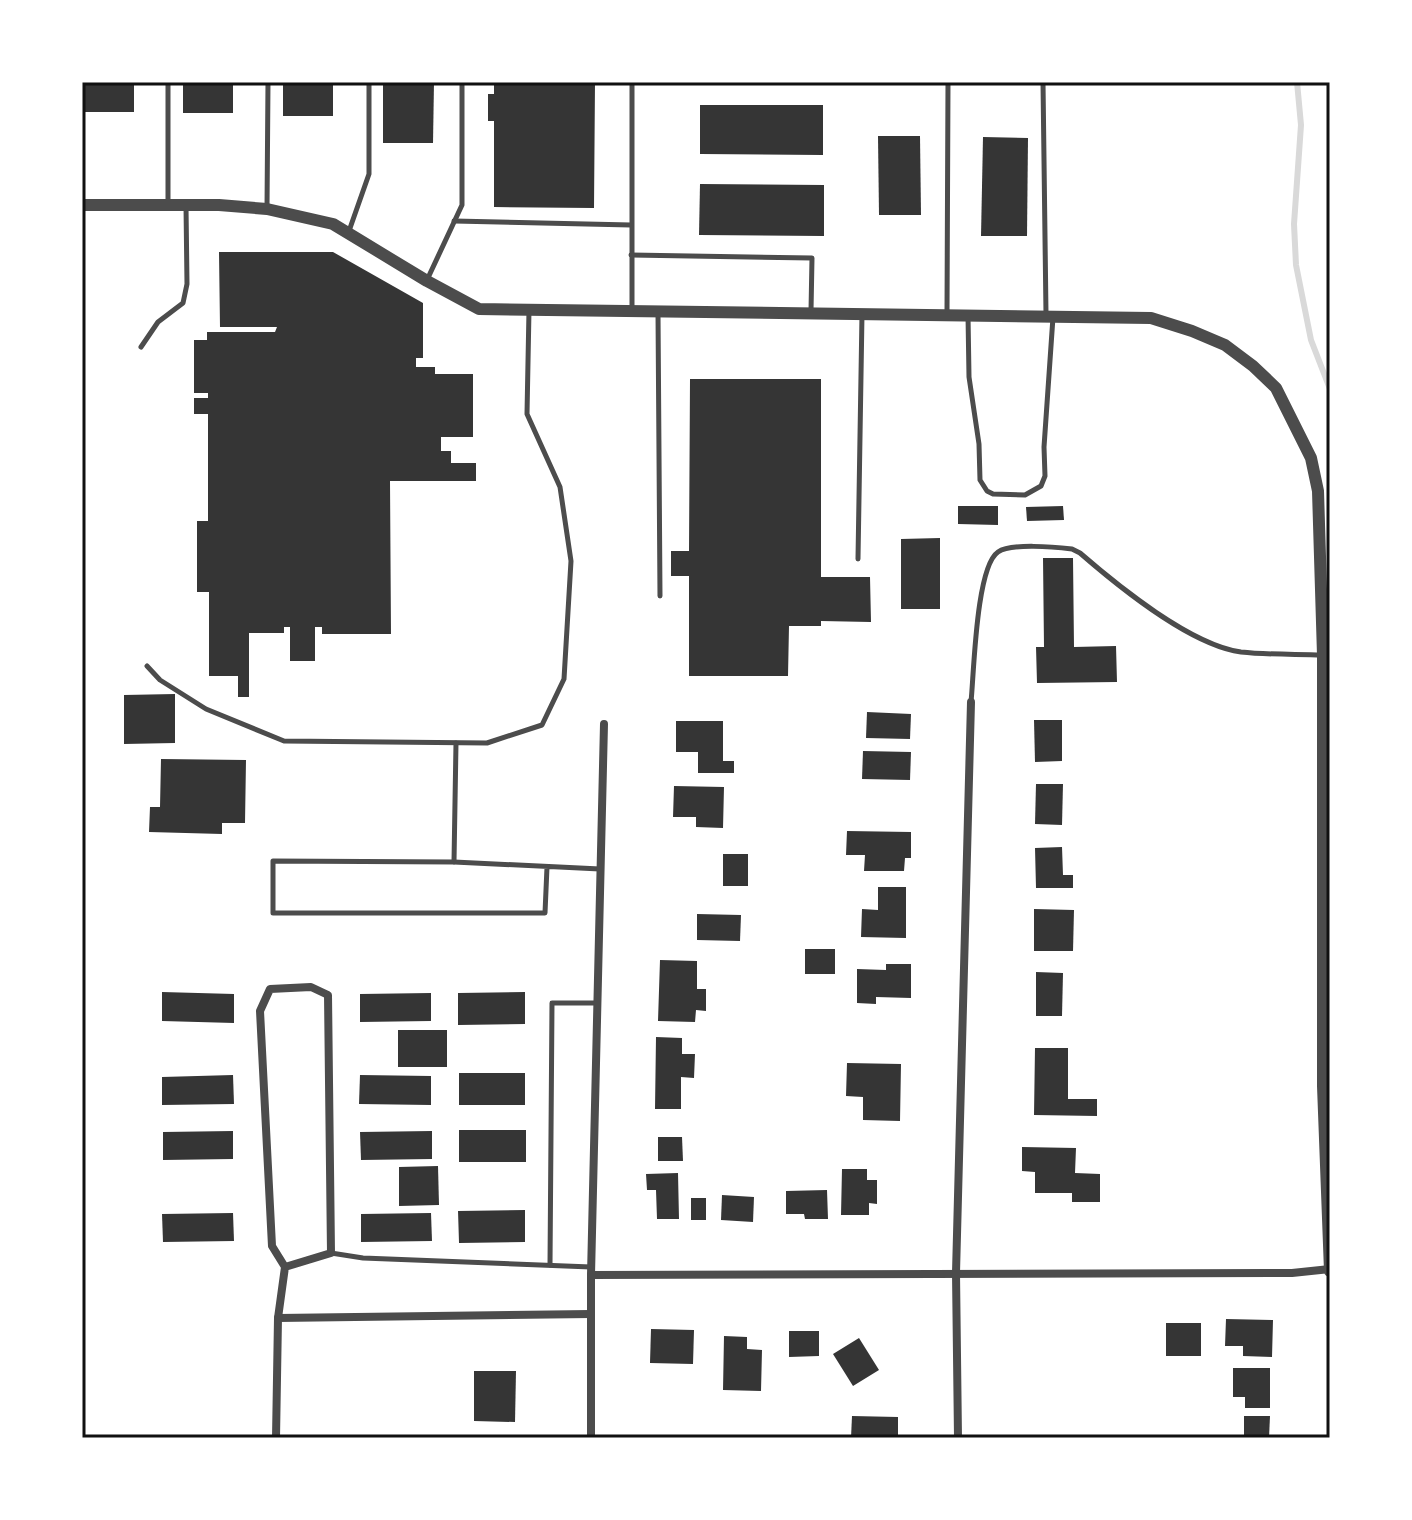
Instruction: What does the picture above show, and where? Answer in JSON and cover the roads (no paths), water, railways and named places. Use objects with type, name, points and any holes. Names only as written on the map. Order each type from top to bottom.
[{"type":"street","points":[[82,205],[267,209],[333,224],[479,309],[1151,318],[1225,345],[1253,366],[1276,388],[1302,435],[1318,491],[1326,931],[1323,1086],[1330,1270],[1292,1273],[591,1271]]},
{"type":"street","points":[[958,1438],[956,1273],[971,702]]},
{"type":"street","points":[[591,1438],[591,1271],[604,724]]},
{"type":"street","points":[[276,1438],[278,1318],[285,1267],[272,1246],[260,1011],[270,989],[311,987],[328,995],[331,1253],[285,1267]]},
{"type":"street","points":[[278,1318],[591,1314]]},
{"type":"lane","points":[[168,82],[168,205]]},
{"type":"lane","points":[[267,209],[268,82]]},
{"type":"lane","points":[[349,232],[369,174],[369,82]]},
{"type":"lane","points":[[427,281],[462,205],[462,82]]},
{"type":"lane","points":[[632,82],[632,310]]},
{"type":"lane","points":[[947,314],[948,82]]},
{"type":"lane","points":[[968,314],[969,377],[979,444],[980,480],[993,494],[1025,495],[1041,486],[1045,476],[1050,315],[1043,82]]},
{"type":"lane","points":[[141,347],[158,322],[183,303],[187,284],[186,205]]},
{"type":"lane","points":[[454,221],[631,225]]},
{"type":"lane","points":[[631,255],[812,258],[811,312]]},
{"type":"lane","points":[[147,666],[160,680],[206,709],[284,741],[487,743],[542,725],[564,679],[571,561],[560,487],[527,414],[529,309]]},
{"type":"lane","points":[[658,311],[660,596]]},
{"type":"lane","points":[[858,559],[862,313]]},
{"type":"lane","points":[[971,702],[982,579],[996,553],[1008,547],[1072,549],[1127,591],[1196,636],[1239,652],[1323,655]]},
{"type":"lane","points":[[454,862],[456,743]]},
{"type":"lane","points":[[547,867],[545,913],[273,913],[273,861],[454,862],[600,869]]},
{"type":"lane","points":[[550,1265],[552,1003],[597,1003]]},
{"type":"lane","points":[[331,1253],[363,1258],[550,1265],[591,1271]]},
{"type":"waterway","points":[[1297,82],[1301,125],[1294,224],[1296,265],[1311,340],[1330,389]]}]
